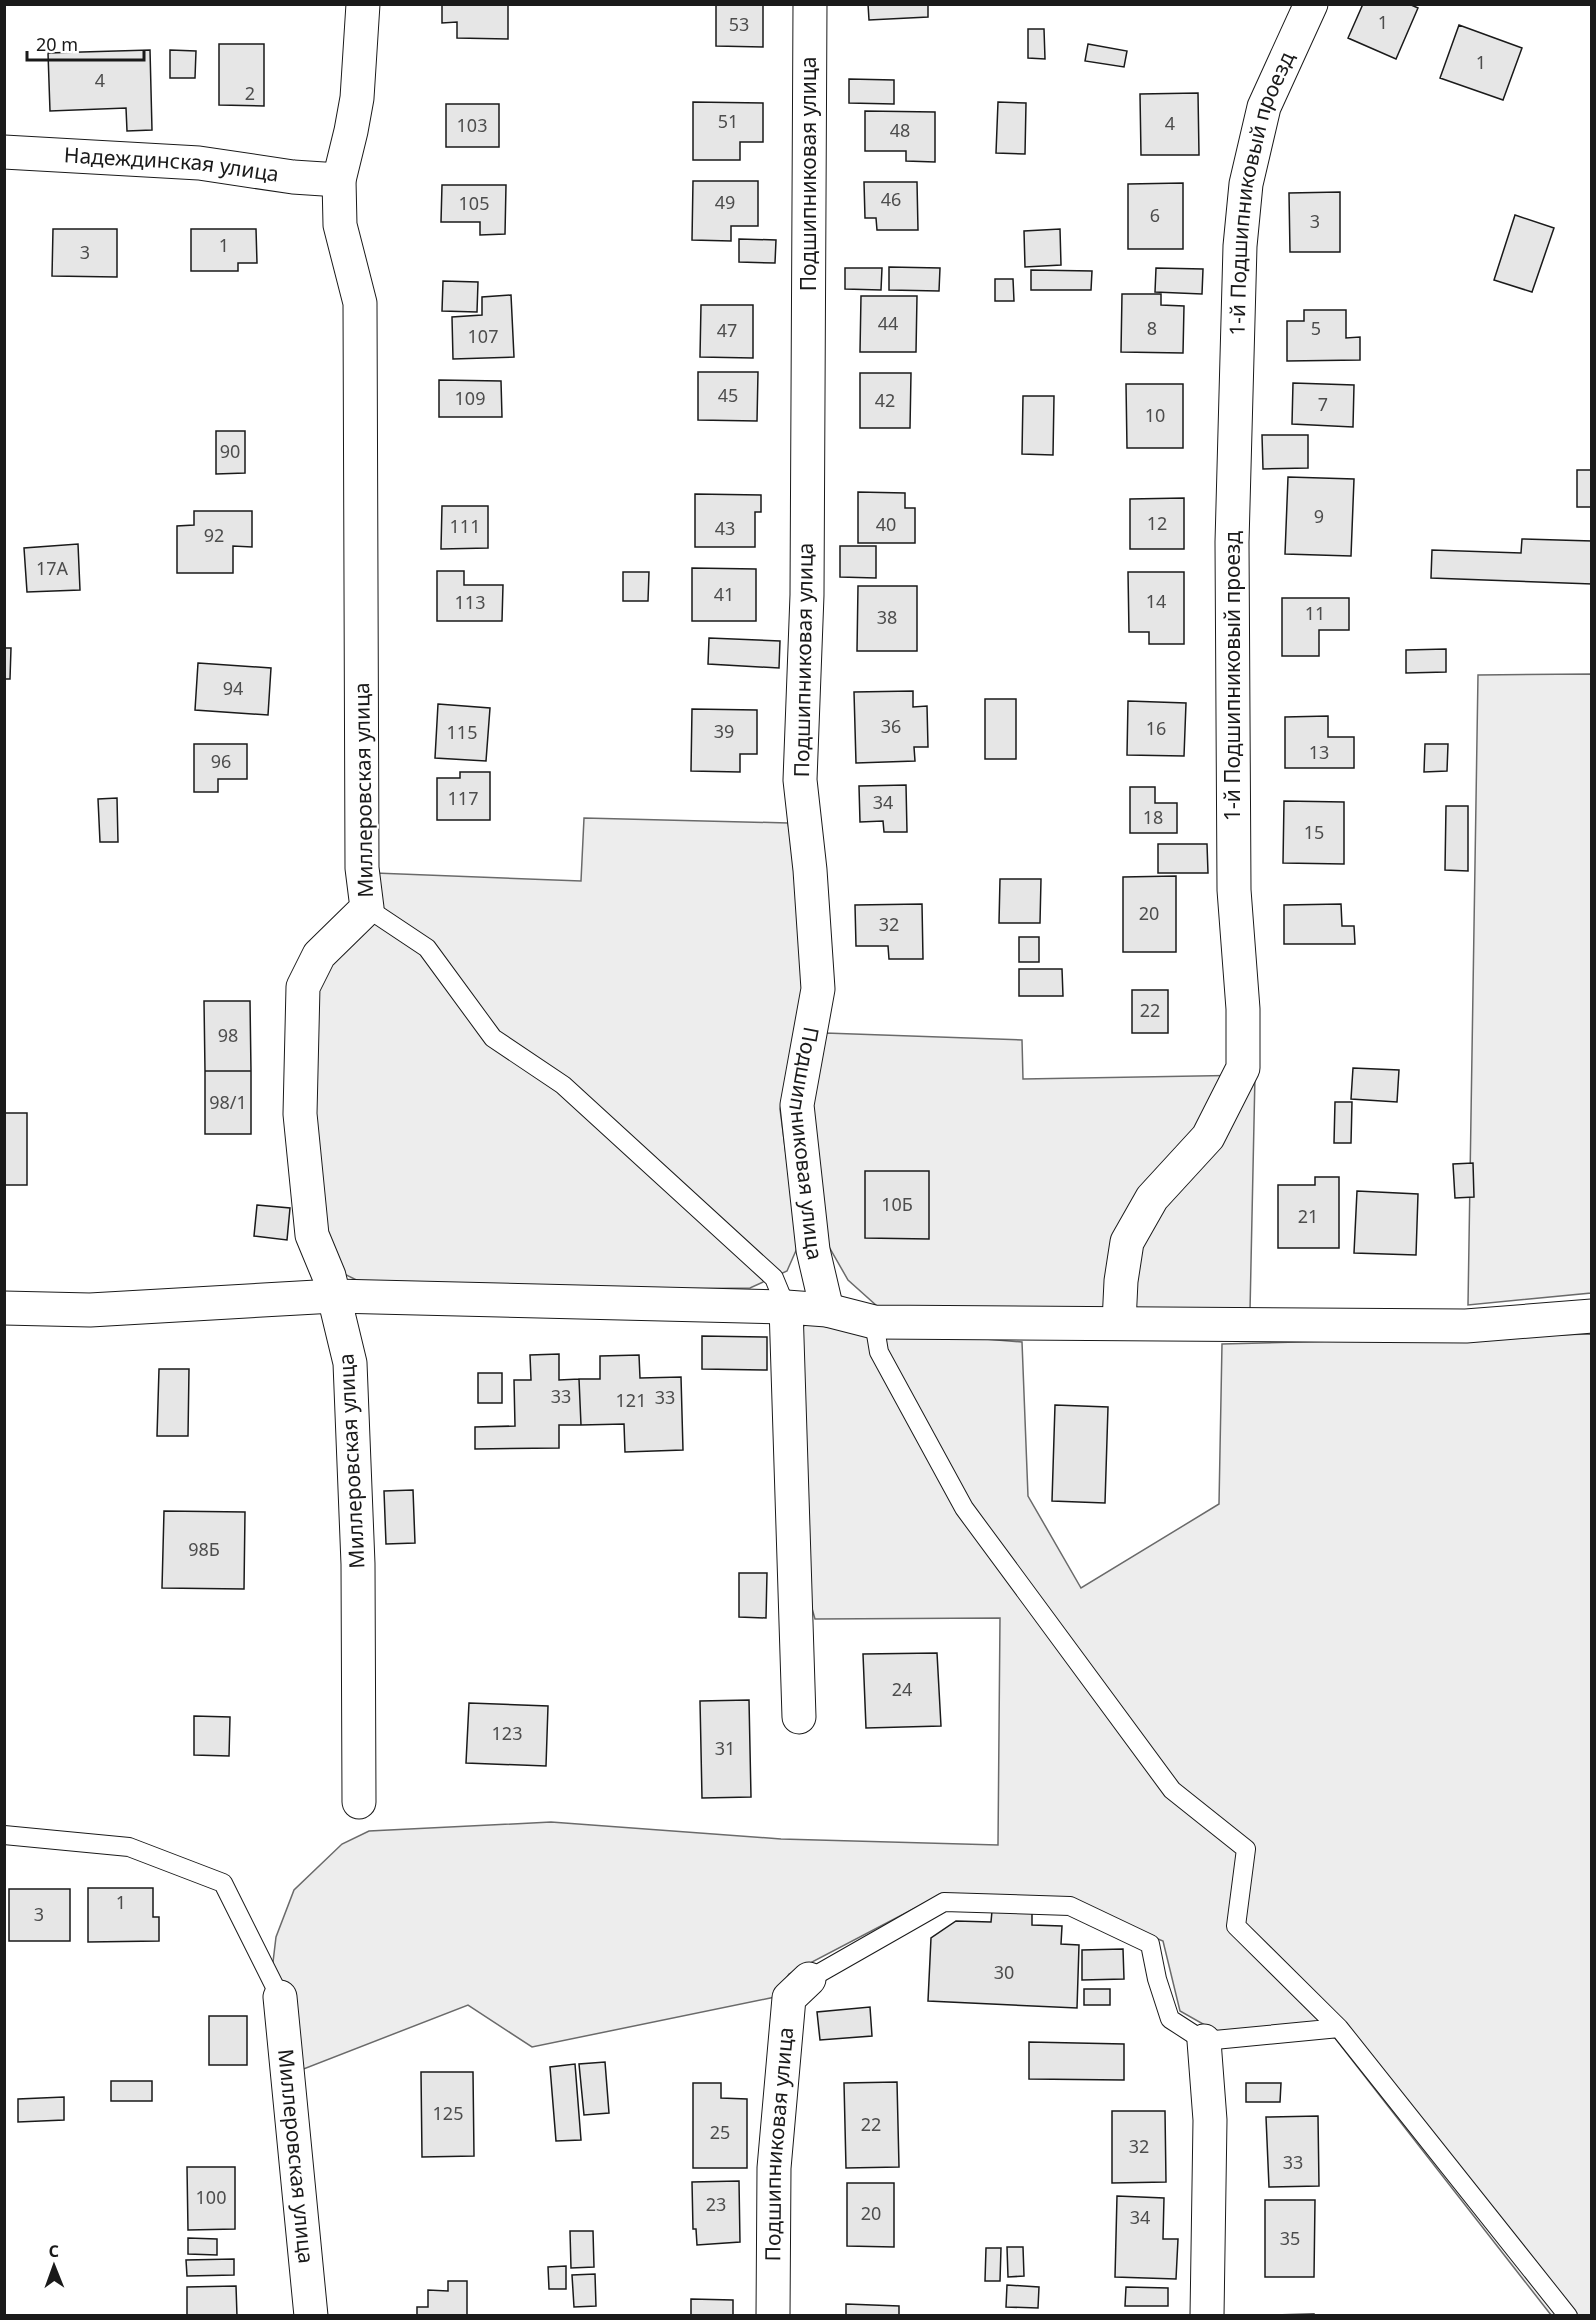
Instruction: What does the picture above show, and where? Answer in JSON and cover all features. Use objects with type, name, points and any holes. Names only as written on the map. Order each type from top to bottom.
[{"type":"street","name":"Миллеровская улица","points":[[359,1802],[358,1564],[350,1363],[329,1275],[312,1234],[301,1125],[303,987],[319,955],[367,908],[362,856],[360,303],[340,225],[339,180],[357,98],[363,4]]},
{"type":"street","name":"Подшипниковая улица","points":[[810,4],[807,584],[800,780],[810,870],[818,989],[797,1105],[813,1250],[827,1310]]},
{"type":"street","name":"1-й Подшипниковый проезд","points":[[1119,1323],[1121,1281],[1127,1242],[1152,1198],[1208,1137],[1243,1068],[1243,1009],[1233,866],[1232,542],[1240,246],[1246,184],[1264,107],[1311,4]]},
{"type":"street","name":"Надеждинская улица","points":[[4,152],[199,163],[293,177],[339,180]]},
{"type":"street","points":[[4,1308],[90,1311],[334,1296],[786,1307],[827,1310],[874,1322],[1466,1326],[1592,1316]]},
{"type":"street","points":[[786,1307],[799,1717]]},
{"type":"street","name":"Подшипниковая улица","points":[[773,2316],[774,2168],[789,1998],[809,1979]]},
{"type":"street","name":"Миллеровская улица","points":[[280,1997],[310,2316]]},
{"type":"street","points":[[1204,2041],[1210,2120],[1206,2316]]},
{"type":"lane","points":[[367,908],[427,948],[493,1038],[563,1085],[774,1278],[786,1307]]},
{"type":"lane","points":[[874,1322],[879,1352],[964,1508],[1172,1790],[1246,1849],[1236,1926],[1339,2028],[1568,2316]]},
{"type":"lane","points":[[4,1835],[129,1848],[223,1883],[280,1997]]},
{"type":"lane","points":[[809,1979],[944,1902],[1070,1906],[1150,1944],[1156,1979],[1170,2019],[1204,2041],[1339,2028]]},
{"type":"shaded area","points":[[1591,674],[1591,1293],[1468,1305],[1478,675]]},
{"type":"shaded area","points":[[584,818],[788,823],[798,878],[806,990],[780,1109],[798,1246],[787,1271],[750,1288],[577,1290],[371,1287],[342,1273],[323,1234],[309,1113],[316,986],[375,873],[581,881]]},
{"type":"shaded area","points":[[825,1033],[1022,1040],[1023,1079],[1255,1075],[1250,1311],[877,1306],[848,1280],[828,1245],[812,1111]]},
{"type":"shaded area","points":[[805,1324],[1022,1342],[1028,1496],[1081,1588],[1219,1504],[1222,1344],[1591,1334],[1591,2315],[1551,2315],[1324,2024],[1217,2032],[1180,2011],[1163,1941],[1063,1899],[938,1896],[789,1974],[775,1997],[532,2047],[468,2005],[283,2077],[268,2004],[276,1937],[294,1890],[342,1844],[369,1831],[551,1822],[781,1839],[998,1845],[1000,1618],[815,1619],[796,1552],[794,1342]]},
{"type":"building","points":[[442,4],[508,4],[508,39],[457,38],[457,22],[442,23]]},
{"type":"building","points":[[716,4],[763,4],[763,47],[716,46]]},
{"type":"building","points":[[868,4],[928,4],[928,17],[869,20]]},
{"type":"building","points":[[1363,4],[1409,4],[1418,8],[1396,59],[1348,38]]},
{"type":"building","points":[[1459,25],[1522,48],[1503,100],[1440,78]]},
{"type":"building","points":[[1028,29],[1044,29],[1045,59],[1028,58]]},
{"type":"building","points":[[219,44],[264,44],[264,106],[219,105]]},
{"type":"building","points":[[1088,44],[1127,51],[1124,67],[1085,61]]},
{"type":"building","points":[[150,50],[152,130],[127,131],[126,108],[50,111],[48,53]]},
{"type":"building","points":[[170,50],[196,51],[195,78],[170,78]]},
{"type":"building","points":[[849,79],[894,80],[894,104],[849,103]]},
{"type":"building","points":[[1198,93],[1199,155],[1141,155],[1140,94]]},
{"type":"building","points":[[693,102],[763,103],[763,142],[740,142],[740,160],[693,160]]},
{"type":"building","points":[[998,102],[1026,103],[1025,154],[996,153]]},
{"type":"building","points":[[446,104],[499,104],[499,147],[446,147]]},
{"type":"building","points":[[865,111],[935,112],[935,162],[906,161],[906,151],[865,151]]},
{"type":"building","points":[[693,181],[758,181],[758,226],[731,226],[731,241],[692,240]]},
{"type":"building","points":[[864,182],[917,182],[918,230],[877,230],[876,218],[865,218]]},
{"type":"building","points":[[1183,183],[1183,249],[1128,249],[1128,184]]},
{"type":"building","points":[[442,185],[506,185],[505,234],[480,235],[480,222],[441,222]]},
{"type":"building","points":[[1340,192],[1340,252],[1290,252],[1289,193]]},
{"type":"building","points":[[1515,215],[1554,228],[1532,292],[1494,280]]},
{"type":"building","points":[[53,229],[117,229],[117,277],[52,276]]},
{"type":"building","points":[[191,229],[256,229],[257,263],[238,263],[238,271],[191,271]]},
{"type":"building","points":[[1060,229],[1061,265],[1025,267],[1024,231]]},
{"type":"building","points":[[739,239],[776,240],[775,263],[739,262]]},
{"type":"building","points":[[889,267],[940,268],[939,291],[889,290]]},
{"type":"building","points":[[845,268],[882,268],[881,290],[845,289]]},
{"type":"building","points":[[1156,268],[1203,269],[1202,294],[1155,292]]},
{"type":"building","points":[[1031,270],[1092,271],[1091,290],[1031,290]]},
{"type":"building","points":[[995,279],[1013,279],[1014,301],[995,301]]},
{"type":"building","points":[[443,281],[478,282],[477,312],[442,311]]},
{"type":"building","points":[[1122,294],[1161,294],[1161,305],[1184,306],[1183,353],[1121,352]]},
{"type":"building","points":[[511,295],[514,357],[453,359],[452,317],[482,315],[482,297]]},
{"type":"building","points":[[861,296],[917,296],[916,352],[860,352]]},
{"type":"building","points":[[701,305],[753,305],[753,358],[700,357]]},
{"type":"building","points":[[1304,310],[1346,310],[1346,338],[1360,337],[1360,360],[1287,361],[1287,321],[1304,321]]},
{"type":"building","points":[[698,372],[758,372],[757,421],[698,420]]},
{"type":"building","points":[[860,373],[911,373],[910,428],[860,428]]},
{"type":"building","points":[[439,380],[501,381],[502,417],[439,417]]},
{"type":"building","points":[[1293,383],[1354,385],[1353,427],[1292,424]]},
{"type":"building","points":[[1126,384],[1183,384],[1183,448],[1127,448]]},
{"type":"building","points":[[1023,396],[1054,396],[1053,455],[1022,454]]},
{"type":"building","points":[[216,431],[245,431],[245,473],[216,474]]},
{"type":"building","points":[[1262,435],[1308,435],[1308,468],[1263,469]]},
{"type":"building","points":[[1577,470],[1592,470],[1592,507],[1577,507]]},
{"type":"building","points":[[1288,477],[1354,479],[1351,556],[1285,554]]},
{"type":"building","points":[[858,492],[905,493],[905,508],[915,508],[915,543],[858,543]]},
{"type":"building","points":[[695,494],[761,495],[761,512],[755,512],[755,547],[695,547]]},
{"type":"building","points":[[1184,498],[1184,549],[1130,549],[1130,499]]},
{"type":"building","points":[[442,506],[488,506],[488,548],[441,549]]},
{"type":"building","points":[[194,511],[252,511],[252,547],[233,546],[233,573],[177,573],[177,526],[194,525]]},
{"type":"building","points":[[1522,539],[1592,541],[1592,584],[1431,578],[1432,550],[1521,553]]},
{"type":"building","points":[[78,544],[80,590],[27,592],[24,548]]},
{"type":"building","points":[[840,546],[876,546],[876,578],[840,577]]},
{"type":"building","points":[[692,568],[756,569],[756,621],[692,621]]},
{"type":"building","points":[[437,571],[464,571],[464,585],[503,585],[502,621],[437,621]]},
{"type":"building","points":[[623,572],[649,572],[648,601],[623,601]]},
{"type":"building","points":[[1128,572],[1184,572],[1184,644],[1149,644],[1149,632],[1129,632]]},
{"type":"building","points":[[858,586],[917,586],[917,651],[857,651]]},
{"type":"building","points":[[1282,598],[1349,598],[1349,630],[1319,630],[1319,656],[1282,656]]},
{"type":"building","points":[[709,638],[780,641],[779,668],[708,664]]},
{"type":"building","points":[[4,648],[11,648],[10,679],[4,679]]},
{"type":"building","points":[[1446,649],[1446,672],[1406,673],[1406,650]]},
{"type":"building","points":[[198,663],[271,668],[268,715],[195,710]]},
{"type":"building","points":[[913,691],[913,707],[927,706],[928,747],[914,747],[915,761],[856,763],[854,692]]},
{"type":"building","points":[[985,699],[1016,699],[1016,759],[985,759]]},
{"type":"building","points":[[1128,701],[1186,703],[1184,756],[1127,755]]},
{"type":"building","points":[[438,704],[490,708],[486,761],[435,758]]},
{"type":"building","points":[[692,709],[757,710],[757,754],[740,754],[740,772],[691,771]]},
{"type":"building","points":[[1328,716],[1328,737],[1354,737],[1354,768],[1285,768],[1285,717]]},
{"type":"building","points":[[194,744],[247,744],[247,779],[218,779],[218,792],[194,792]]},
{"type":"building","points":[[1425,744],[1448,744],[1447,771],[1424,772]]},
{"type":"building","points":[[460,772],[490,772],[490,820],[437,820],[437,778],[460,778]]},
{"type":"building","points":[[906,785],[907,832],[884,832],[883,821],[860,822],[859,786]]},
{"type":"building","points":[[1130,787],[1155,787],[1155,803],[1177,803],[1177,833],[1130,833]]},
{"type":"building","points":[[117,798],[118,842],[100,842],[98,799]]},
{"type":"building","points":[[1284,801],[1344,802],[1344,864],[1283,863]]},
{"type":"building","points":[[1446,806],[1468,806],[1468,871],[1445,870]]},
{"type":"building","points":[[1158,844],[1207,844],[1208,873],[1158,873]]},
{"type":"building","points":[[1176,876],[1176,952],[1123,952],[1123,877]]},
{"type":"building","points":[[1000,879],[1041,879],[1040,923],[999,923]]},
{"type":"building","points":[[922,904],[923,959],[889,959],[888,946],[856,946],[855,905]]},
{"type":"building","points":[[1341,904],[1342,926],[1354,926],[1355,944],[1284,944],[1284,905]]},
{"type":"building","points":[[1019,937],[1039,937],[1039,962],[1019,962]]},
{"type":"building","points":[[1019,969],[1062,969],[1063,996],[1019,996]]},
{"type":"building","points":[[1132,990],[1168,990],[1168,1033],[1132,1033]]},
{"type":"building","points":[[204,1001],[250,1001],[251,1071],[205,1071]]},
{"type":"building","points":[[1353,1068],[1399,1070],[1397,1102],[1351,1099]]},
{"type":"building","points":[[205,1071],[251,1071],[251,1134],[205,1134]]},
{"type":"building","points":[[1335,1102],[1352,1102],[1351,1143],[1334,1143]]},
{"type":"building","points":[[4,1113],[27,1113],[27,1185],[4,1185]]},
{"type":"building","points":[[1473,1163],[1474,1197],[1455,1198],[1453,1164]]},
{"type":"building","points":[[865,1171],[929,1171],[929,1239],[865,1238]]},
{"type":"building","points":[[1315,1177],[1339,1177],[1339,1248],[1278,1248],[1278,1185],[1315,1185]]},
{"type":"building","points":[[1357,1191],[1418,1194],[1416,1255],[1354,1253]]},
{"type":"building","points":[[257,1205],[290,1208],[287,1240],[254,1236]]},
{"type":"building","points":[[702,1336],[767,1337],[767,1370],[702,1369]]},
{"type":"building","points":[[559,1354],[559,1380],[579,1379],[581,1425],[559,1425],[559,1448],[475,1449],[475,1427],[515,1426],[514,1380],[531,1380],[530,1355]]},
{"type":"building","points":[[639,1355],[640,1378],[681,1377],[683,1450],[625,1452],[624,1424],[581,1425],[579,1379],[600,1379],[600,1356]]},
{"type":"building","points":[[159,1369],[189,1369],[188,1436],[157,1436]]},
{"type":"building","points":[[478,1373],[502,1373],[502,1403],[478,1403]]},
{"type":"building","points":[[1055,1405],[1108,1407],[1105,1503],[1052,1501]]},
{"type":"building","points":[[413,1490],[415,1543],[386,1544],[384,1491]]},
{"type":"building","points":[[164,1511],[245,1512],[244,1589],[162,1588]]},
{"type":"building","points":[[739,1573],[767,1573],[766,1618],[739,1617]]},
{"type":"building","points":[[937,1653],[941,1726],[866,1728],[863,1654]]},
{"type":"building","points":[[749,1700],[751,1797],[702,1798],[700,1701]]},
{"type":"building","points":[[469,1703],[548,1706],[546,1766],[466,1763]]},
{"type":"building","points":[[194,1716],[230,1717],[229,1756],[194,1755]]},
{"type":"building","points":[[88,1888],[153,1888],[153,1917],[159,1917],[159,1941],[88,1942]]},
{"type":"building","points":[[9,1889],[70,1889],[70,1941],[9,1941]]},
{"type":"building","points":[[992,1911],[1032,1913],[1032,1925],[1062,1926],[1061,1944],[1079,1945],[1077,2008],[928,2001],[931,1938],[956,1921],[991,1922]]},
{"type":"building","points":[[1123,1949],[1124,1979],[1082,1980],[1082,1950]]},
{"type":"building","points":[[1084,1989],[1110,1989],[1110,2005],[1084,2005]]},
{"type":"building","points":[[870,2007],[872,2036],[820,2040],[817,2012]]},
{"type":"building","points":[[209,2016],[247,2016],[247,2065],[209,2065]]},
{"type":"building","points":[[1029,2042],[1124,2044],[1124,2080],[1029,2079]]},
{"type":"building","points":[[605,2062],[609,2113],[584,2115],[579,2064]]},
{"type":"building","points":[[575,2064],[581,2140],[556,2141],[550,2067]]},
{"type":"building","points":[[421,2072],[473,2072],[474,2156],[422,2157]]},
{"type":"building","points":[[111,2081],[152,2081],[152,2101],[111,2101]]},
{"type":"building","points":[[897,2082],[899,2167],[846,2168],[844,2083]]},
{"type":"building","points":[[693,2083],[721,2083],[721,2098],[747,2099],[747,2168],[693,2168]]},
{"type":"building","points":[[1246,2083],[1281,2083],[1280,2102],[1246,2102]]},
{"type":"building","points":[[64,2097],[64,2120],[18,2122],[18,2099]]},
{"type":"building","points":[[1112,2111],[1165,2111],[1166,2182],[1112,2183]]},
{"type":"building","points":[[1318,2116],[1319,2186],[1269,2187],[1266,2117]]},
{"type":"building","points":[[187,2167],[235,2167],[235,2229],[188,2230]]},
{"type":"building","points":[[739,2181],[740,2242],[697,2245],[696,2229],[693,2229],[692,2182]]},
{"type":"building","points":[[847,2183],[894,2183],[894,2247],[847,2246]]},
{"type":"building","points":[[1117,2196],[1164,2198],[1163,2239],[1178,2239],[1176,2279],[1115,2277]]},
{"type":"building","points":[[1265,2200],[1315,2200],[1314,2277],[1265,2277]]},
{"type":"building","points":[[570,2231],[593,2231],[594,2267],[571,2268]]},
{"type":"building","points":[[188,2238],[217,2239],[217,2255],[188,2254]]},
{"type":"building","points":[[1007,2247],[1023,2247],[1024,2276],[1008,2277]]},
{"type":"building","points":[[986,2248],[1001,2248],[1000,2281],[985,2281]]},
{"type":"building","points":[[234,2259],[234,2275],[187,2276],[186,2260]]},
{"type":"building","points":[[566,2266],[566,2289],[549,2289],[548,2267]]},
{"type":"building","points":[[595,2274],[596,2306],[574,2307],[572,2275]]},
{"type":"building","points":[[448,2281],[467,2281],[467,2316],[417,2316],[417,2307],[428,2307],[428,2290],[448,2291]]},
{"type":"building","points":[[1007,2285],[1039,2287],[1038,2308],[1006,2307]]},
{"type":"building","points":[[236,2286],[237,2316],[187,2316],[187,2287]]},
{"type":"building","points":[[1126,2287],[1168,2288],[1168,2306],[1125,2306]]},
{"type":"building","points":[[691,2299],[733,2300],[733,2316],[691,2316]]},
{"type":"building","points":[[846,2304],[899,2306],[899,2316],[846,2316]]},
{"type":"building","points":[[1314,2314],[1314,2316],[1272,2316],[1272,2315]]}]
